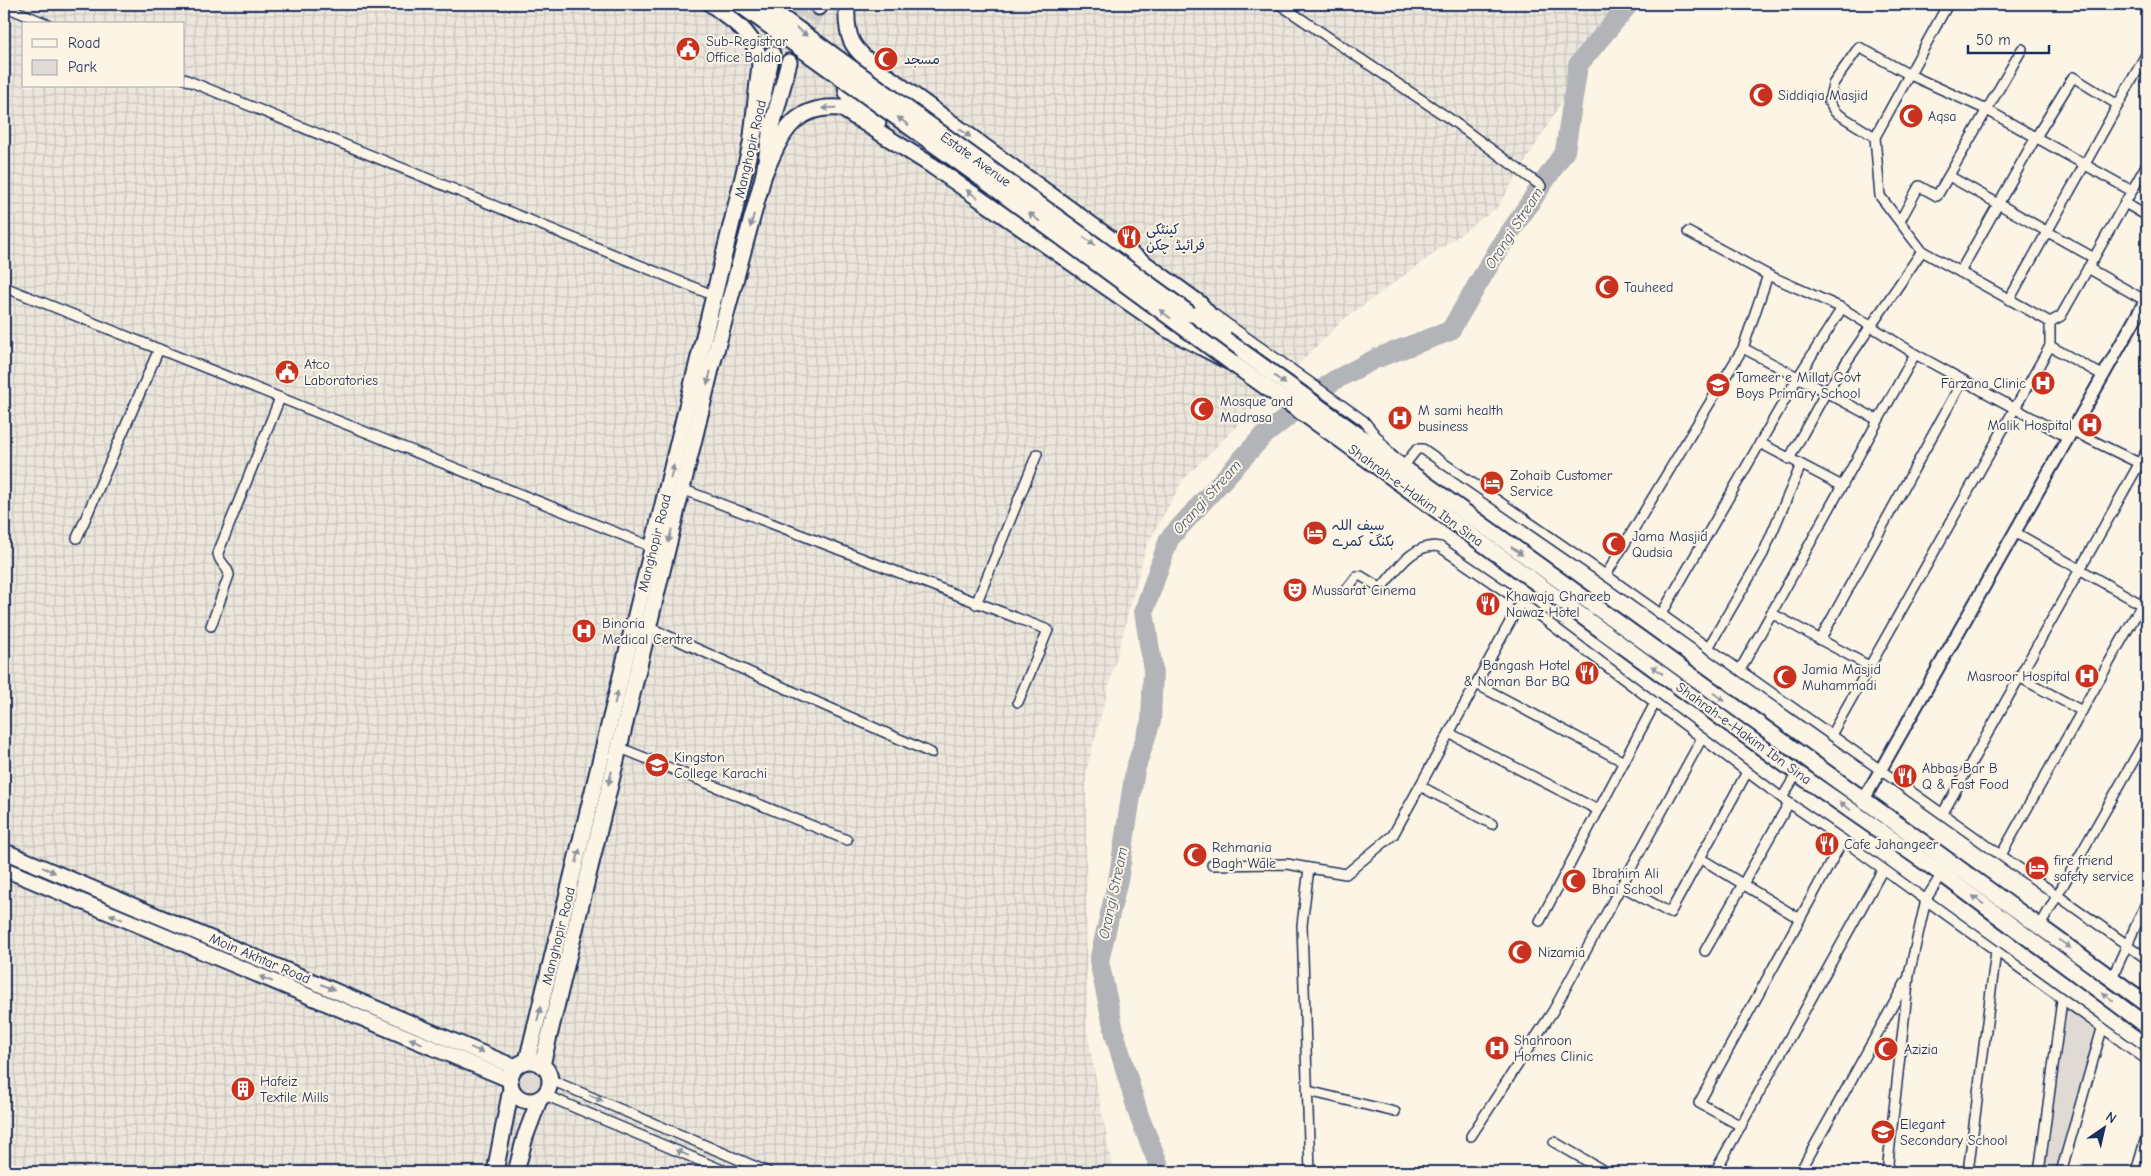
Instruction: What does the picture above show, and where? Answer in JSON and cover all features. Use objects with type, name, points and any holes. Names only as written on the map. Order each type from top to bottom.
[{"type":"main road","points":[[711,4],[743,28],[753,40],[759,53],[760,64],[751,145]]},
{"type":"main road","points":[[739,4],[1345,435]]},
{"type":"main road","name":"Estate Avenue","points":[[763,4],[1194,309]]},
{"type":"main road","points":[[847,4],[848,34],[854,49],[1194,309],[1236,357]]},
{"type":"main road","name":"Manghopir Road","points":[[495,1172],[502,1130],[715,296],[772,54]]},
{"type":"main road","points":[[542,1065],[557,1013],[618,747],[711,369],[764,174],[770,134],[789,62]]},
{"type":"main road","points":[[883,73],[870,67],[856,69],[847,80],[847,94],[856,105],[931,165]]},
{"type":"main road","points":[[764,174],[786,128],[804,114],[828,107],[841,108],[931,165],[1167,329],[1236,357]]},
{"type":"main road","name":"Shahrah-e-Hakim Ibn Sina","points":[[1345,435],[1402,468],[2147,1004]]},
{"type":"main road","name":"Shahrah-e-Hakim Ibn Sina","points":[[1345,435],[1797,773],[1942,874],[2147,1026]]},
{"type":"main road","name":"Moin Akhtar Road","points":[[4,851],[203,934],[516,1074]]},
{"type":"main road","name":"Moin Akhtar Road","points":[[4,869],[196,951],[516,1074]]},
{"type":"main road","points":[[196,951],[203,934]]},
{"type":"main road","points":[[542,1065],[516,1074],[523,1100],[542,1097]]},
{"type":"main road","points":[[516,1172],[525,1137],[542,1097],[550,1088],[549,1073],[542,1065]]},
{"type":"main road","points":[[502,1130],[509,1125],[516,1125],[522,1130],[525,1137]]},
{"type":"street","points":[[1279,4],[1450,119],[1541,186]]},
{"type":"street","points":[[1948,4],[1875,136],[1880,196],[1922,251],[2050,322]]},
{"type":"street","points":[[4,6],[42,22]]},
{"type":"street","points":[[1875,136],[1831,108],[1830,96],[1833,84],[1859,47],[1908,74],[1987,110],[2132,192]]},
{"type":"street","points":[[1900,221],[1919,186],[1937,196],[2022,49]]},
{"type":"street","points":[[2009,300],[2147,54]]},
{"type":"street","points":[[1960,272],[2073,77],[2118,105]]},
{"type":"street","points":[[185,80],[715,296]]},
{"type":"street","points":[[2050,322],[2061,316],[2147,164]]},
{"type":"street","points":[[1949,176],[2094,258]]},
{"type":"street","points":[[2125,203],[2147,216]]},
{"type":"street","points":[[1688,232],[1768,275],[1842,308],[1914,354],[2014,408],[2144,465]]},
{"type":"street","points":[[1789,458],[1826,392],[1922,251]]},
{"type":"street","points":[[1863,801],[2016,533],[2146,299],[2088,268]]},
{"type":"street","points":[[1606,576],[1743,348],[1768,275]]},
{"type":"street","points":[[4,287],[652,547]]},
{"type":"street","points":[[1661,614],[1798,376],[1842,308]]},
{"type":"street","points":[[1194,309],[1364,421],[1402,468],[1417,449],[1423,449],[1661,614],[2147,959]]},
{"type":"street","points":[[1831,735],[2050,346],[2050,322]]},
{"type":"street","points":[[2050,346],[2104,376]]},
{"type":"street","points":[[1743,348],[1878,420]]},
{"type":"street","points":[[77,538],[159,349]]},
{"type":"street","points":[[1740,670],[1914,354]]},
{"type":"street","points":[[1820,640],[1963,380]]},
{"type":"street","points":[[211,626],[229,575],[228,570],[218,558],[218,553],[280,398]]},
{"type":"street","points":[[1760,443],[1842,486]]},
{"type":"street","points":[[1943,813],[2078,569],[2144,465],[2147,450]]},
{"type":"street","points":[[976,604],[1038,454]]},
{"type":"street","points":[[1708,648],[1764,554],[1801,465]]},
{"type":"street","points":[[682,489],[976,604],[1048,630],[1018,702]]},
{"type":"street","points":[[2016,533],[2145,606]]},
{"type":"street","points":[[1347,589],[1357,576],[1361,576],[1379,588],[1382,587],[1403,562],[1422,547],[1432,545],[1440,547],[1521,602],[1786,801],[1926,899],[2062,1000],[2147,1060]]},
{"type":"street","points":[[2001,855],[2082,711],[2145,606],[2147,595]]},
{"type":"street","points":[[1212,865],[1287,864],[1346,874],[1393,835],[1521,602]]},
{"type":"street","points":[[1771,613],[1869,666]]},
{"type":"street","points":[[648,627],[931,753]]},
{"type":"street","points":[[2018,677],[2082,711]]},
{"type":"street","points":[[1476,684],[1624,762]]},
{"type":"street","points":[[1540,921],[1655,703]]},
{"type":"street","points":[[1449,733],[1598,810]]},
{"type":"street","points":[[2040,926],[2147,737]]},
{"type":"street","points":[[1472,1136],[1553,1011],[1702,738]]},
{"type":"street","points":[[618,747],[847,840]]},
{"type":"street","points":[[1622,886],[1670,914],[1747,772]]},
{"type":"street","points":[[1705,951],[1743,884],[1786,801],[1797,773]]},
{"type":"street","points":[[1420,786],[1492,824]]},
{"type":"street","points":[[1741,1126],[1700,1103],[1843,840]]},
{"type":"street","points":[[1700,858],[1800,919]]},
{"type":"street","points":[[1309,868],[1302,925],[1310,1172]]},
{"type":"street","points":[[1715,1172],[1883,869]]},
{"type":"street","points":[[1886,1172],[1910,975],[1926,899],[1942,874]]},
{"type":"street","points":[[2112,978],[2126,944],[2147,902]]},
{"type":"street","points":[[1968,1172],[1996,951]]},
{"type":"street","points":[[1800,1172],[1910,975]]},
{"type":"street","points":[[2040,1172],[2062,1000]]},
{"type":"street","points":[[2061,1172],[2102,1029]]},
{"type":"street","points":[[550,1080],[768,1172]]},
{"type":"street","points":[[1308,1091],[1395,1112]]},
{"type":"street","points":[[542,1097],[727,1172]]},
{"type":"street","points":[[2136,1172],[2147,1134]]},
{"type":"street","points":[[1554,1142],[1606,1172]]},
{"type":"shaded area","points":[[4,4],[1621,4],[1498,207],[1343,320],[1183,480],[1146,547],[1086,772],[1087,1031],[1113,1172],[4,1172]]},
{"type":"green space","points":[[2066,1009],[2098,1030],[2058,1172],[2043,1172]]},
{"type":"green space","points":[[529,1067],[535,1068],[543,1076],[543,1088],[535,1096],[529,1097],[523,1096],[515,1088],[514,1082],[515,1076],[523,1068]]},
{"type":"waterway","name":"Orangi Stream","points":[[1157,1172],[1158,1163],[1139,1116],[1115,1035],[1099,961],[1119,875],[1135,770],[1151,721],[1153,670],[1144,611],[1169,539],[1262,437],[1333,381],[1377,358],[1450,331],[1498,250],[1565,151],[1578,65],[1629,4]]},
{"type":"tunnel","points":[[772,54],[801,4]]},
{"type":"tunnel","points":[[789,62],[819,7]]},
{"type":"place","name":"Sub-Registrar Office Baldia","points":[[688,49]]},
{"type":"place","name":"مسجد","points":[[886,59]]},
{"type":"place","name":"Siddiqia Masjid","points":[[1761,95]]},
{"type":"place","name":"Aqsa","points":[[1911,116]]},
{"type":"place","name":"کینٹکی فرائیڈ چکن","points":[[1129,237]]},
{"type":"place","name":"Tauheed","points":[[1607,287]]},
{"type":"place","name":"Atco Laboratories","points":[[287,372]]},
{"type":"place","name":"Farzana Clinic","points":[[2043,383]]},
{"type":"place","name":"Tameer e Millat Govt Boys Primary School","points":[[1718,385]]},
{"type":"place","name":"Mosque and Madrasa","points":[[1202,409]]},
{"type":"place","name":"M sami health business","points":[[1400,418]]},
{"type":"place","name":"Malik Hospital","points":[[2090,425]]},
{"type":"place","name":"Zohaib Customer Service","points":[[1492,483]]},
{"type":"place","name":"سیف اللہ بکنگ کمرے","points":[[1315,533]]},
{"type":"place","name":"Jama Masjid Qudsia","points":[[1614,544]]},
{"type":"place","name":"Mussarat Cinema","points":[[1295,590]]},
{"type":"place","name":"Khawaja Ghareeb Nawaz Hotel","points":[[1488,604]]},
{"type":"place","name":"Binoria Medical Centre","points":[[584,631]]},
{"type":"place","name":"Bangash Hotel & Noman Bar BQ","points":[[1587,673]]},
{"type":"place","name":"Masroor Hospital","points":[[2087,676]]},
{"type":"place","name":"Jamia Masjid Muhammadi","points":[[1785,677]]},
{"type":"place","name":"Kingston College Karachi","points":[[657,765]]},
{"type":"place","name":"Abbas Bar B Q & Fast Food","points":[[1905,776]]},
{"type":"place","name":"Cafe Jahangeer","points":[[1827,844]]},
{"type":"place","name":"Rehmania Bagh Wale","points":[[1195,855]]},
{"type":"place","name":"fire friend safety service","points":[[2037,868]]},
{"type":"place","name":"Ibrahim Ali Bhai School","points":[[1574,881]]},
{"type":"place","name":"Nizamia","points":[[1520,952]]},
{"type":"place","name":"Shahroon Homes Clinic","points":[[1497,1048]]},
{"type":"place","name":"Azizia","points":[[1886,1049]]},
{"type":"place","name":"Hafeiz Textile Mills","points":[[243,1089]]},
{"type":"place","name":"Elegant Secondary School","points":[[1883,1132]]}]
